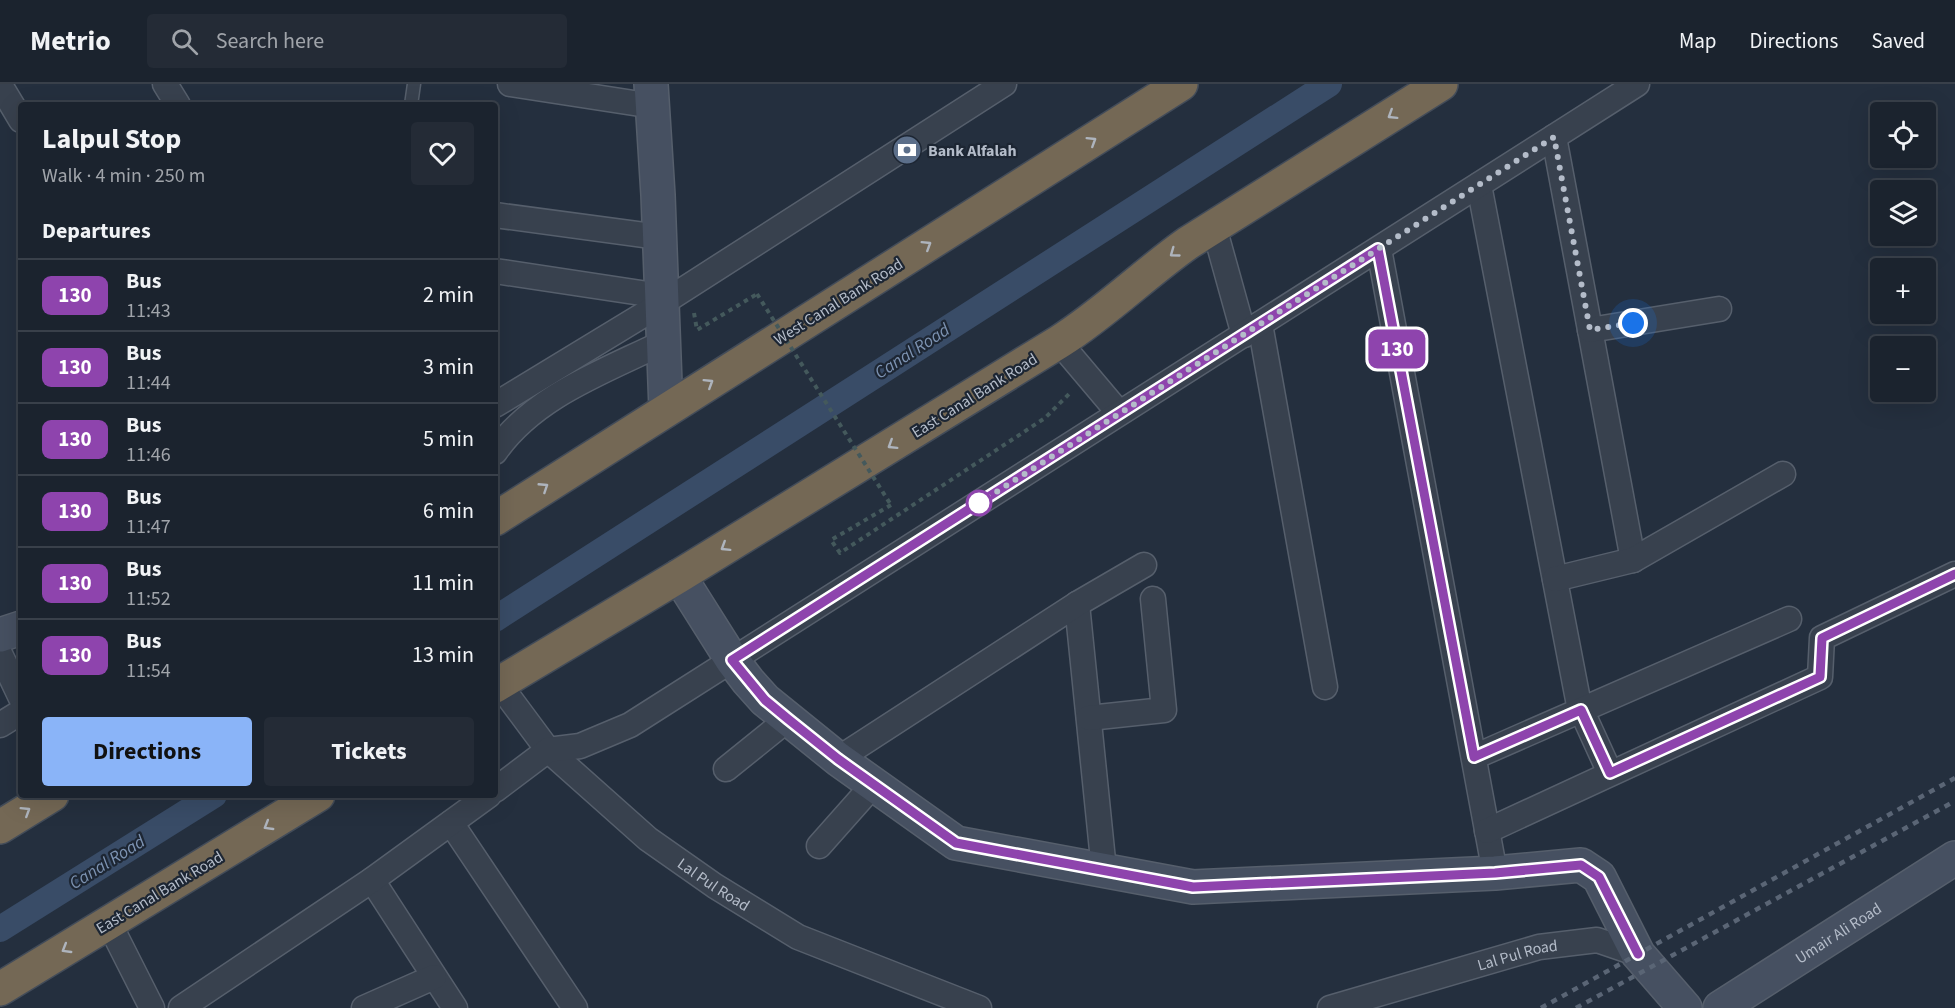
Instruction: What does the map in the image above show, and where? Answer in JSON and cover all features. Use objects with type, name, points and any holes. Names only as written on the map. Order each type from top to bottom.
[{"type":"highway","name":"West Canal Bank Road","points":[[498,517],[1181,84]]},
{"type":"highway","name":"East Canal Bank Road","points":[[498,684],[1059,342],[1112,304],[1168,257],[1441,84]]},
{"type":"highway","points":[[0,827],[47,798]]},
{"type":"highway","name":"East Canal Bank Road","points":[[0,989],[313,798]]},
{"type":"street","points":[[165,84],[176,102]]},
{"type":"street","points":[[510,84],[652,95],[666,410]]},
{"type":"street","points":[[498,403],[1004,84]]},
{"type":"street","points":[[498,788],[548,750],[580,746],[630,724],[1637,84]]},
{"type":"street","points":[[0,85],[18,115]]},
{"type":"street","points":[[1554,137],[1633,560]]},
{"type":"street","points":[[1479,185],[1581,710],[1610,773]]},
{"type":"street","points":[[498,215],[659,237]]},
{"type":"street","points":[[1214,227],[1252,329],[1326,687]]},
{"type":"street","points":[[1378,249],[1495,873]]},
{"type":"street","points":[[498,272],[661,300]]},
{"type":"street","points":[[1590,330],[1719,309]]},
{"type":"street","points":[[1059,342],[1086,377],[1119,413]]},
{"type":"street","points":[[498,448],[527,416],[560,393],[662,343]]},
{"type":"street","points":[[1555,579],[1633,560],[1783,474]]},
{"type":"street","points":[[838,759],[1077,604],[1144,565]]},
{"type":"street","points":[[1487,831],[1820,677],[1822,638],[1955,574]]},
{"type":"street","points":[[679,576],[732,660],[765,700],[838,759],[956,843],[1193,887],[1495,873],[1581,865],[1599,877],[1638,954]]},
{"type":"street","points":[[1089,718],[1164,710],[1153,599]]},
{"type":"street","points":[[1077,604],[1104,870]]},
{"type":"street","points":[[1474,757],[1789,619]]},
{"type":"street","points":[[0,635],[18,629]]},
{"type":"street","points":[[0,654],[18,692]]},
{"type":"street","name":"Lal Pul Road","points":[[498,686],[548,750],[648,839],[715,886],[798,937],[979,1008]]},
{"type":"street","points":[[0,725],[18,714]]},
{"type":"street","points":[[726,769],[788,719]]},
{"type":"street","points":[[819,846],[874,784]]},
{"type":"street","points":[[182,1008],[372,880],[485,798]]},
{"type":"street","points":[[451,824],[575,1008]]},
{"type":"street","name":"Umair Ali Road","points":[[1720,1008],[1955,858]]},
{"type":"street","points":[[372,880],[455,1008]]},
{"type":"street","points":[[109,923],[152,1008]]},
{"type":"street","name":"Lal Pul Road","points":[[1330,1008],[1539,947],[1597,939],[1638,954],[1685,1008]]},
{"type":"street","points":[[364,1008],[434,977]]},
{"type":"lane","points":[[411,102],[414,84]]},
{"type":"path","points":[[703,307],[693,314],[697,330],[757,294],[891,505],[831,540],[840,553],[1045,418],[1086,377]]},
{"type":"waterway","name":"Canal Road","points":[[498,617],[1329,84]]},
{"type":"waterway","name":"Canal Road","points":[[0,929],[209,798]]},
{"type":"railway","points":[[1541,1008],[1955,778]]},
{"type":"railway","points":[[1576,1008],[1955,801]]},
{"type":"bus line","name":"130","points":[[1638,954],[1599,877],[1581,865],[1495,873],[1193,887],[956,843],[838,759],[788,719],[765,700],[732,660],[1378,249],[1474,757],[1581,710],[1610,773],[1820,677],[1822,638],[1955,574]]},
{"type":"place","name":"Bank Alfalah","points":[[907,150]]},
{"type":"route","points":[[979,503],[1554,137],[1590,330],[1633,323]]}]
